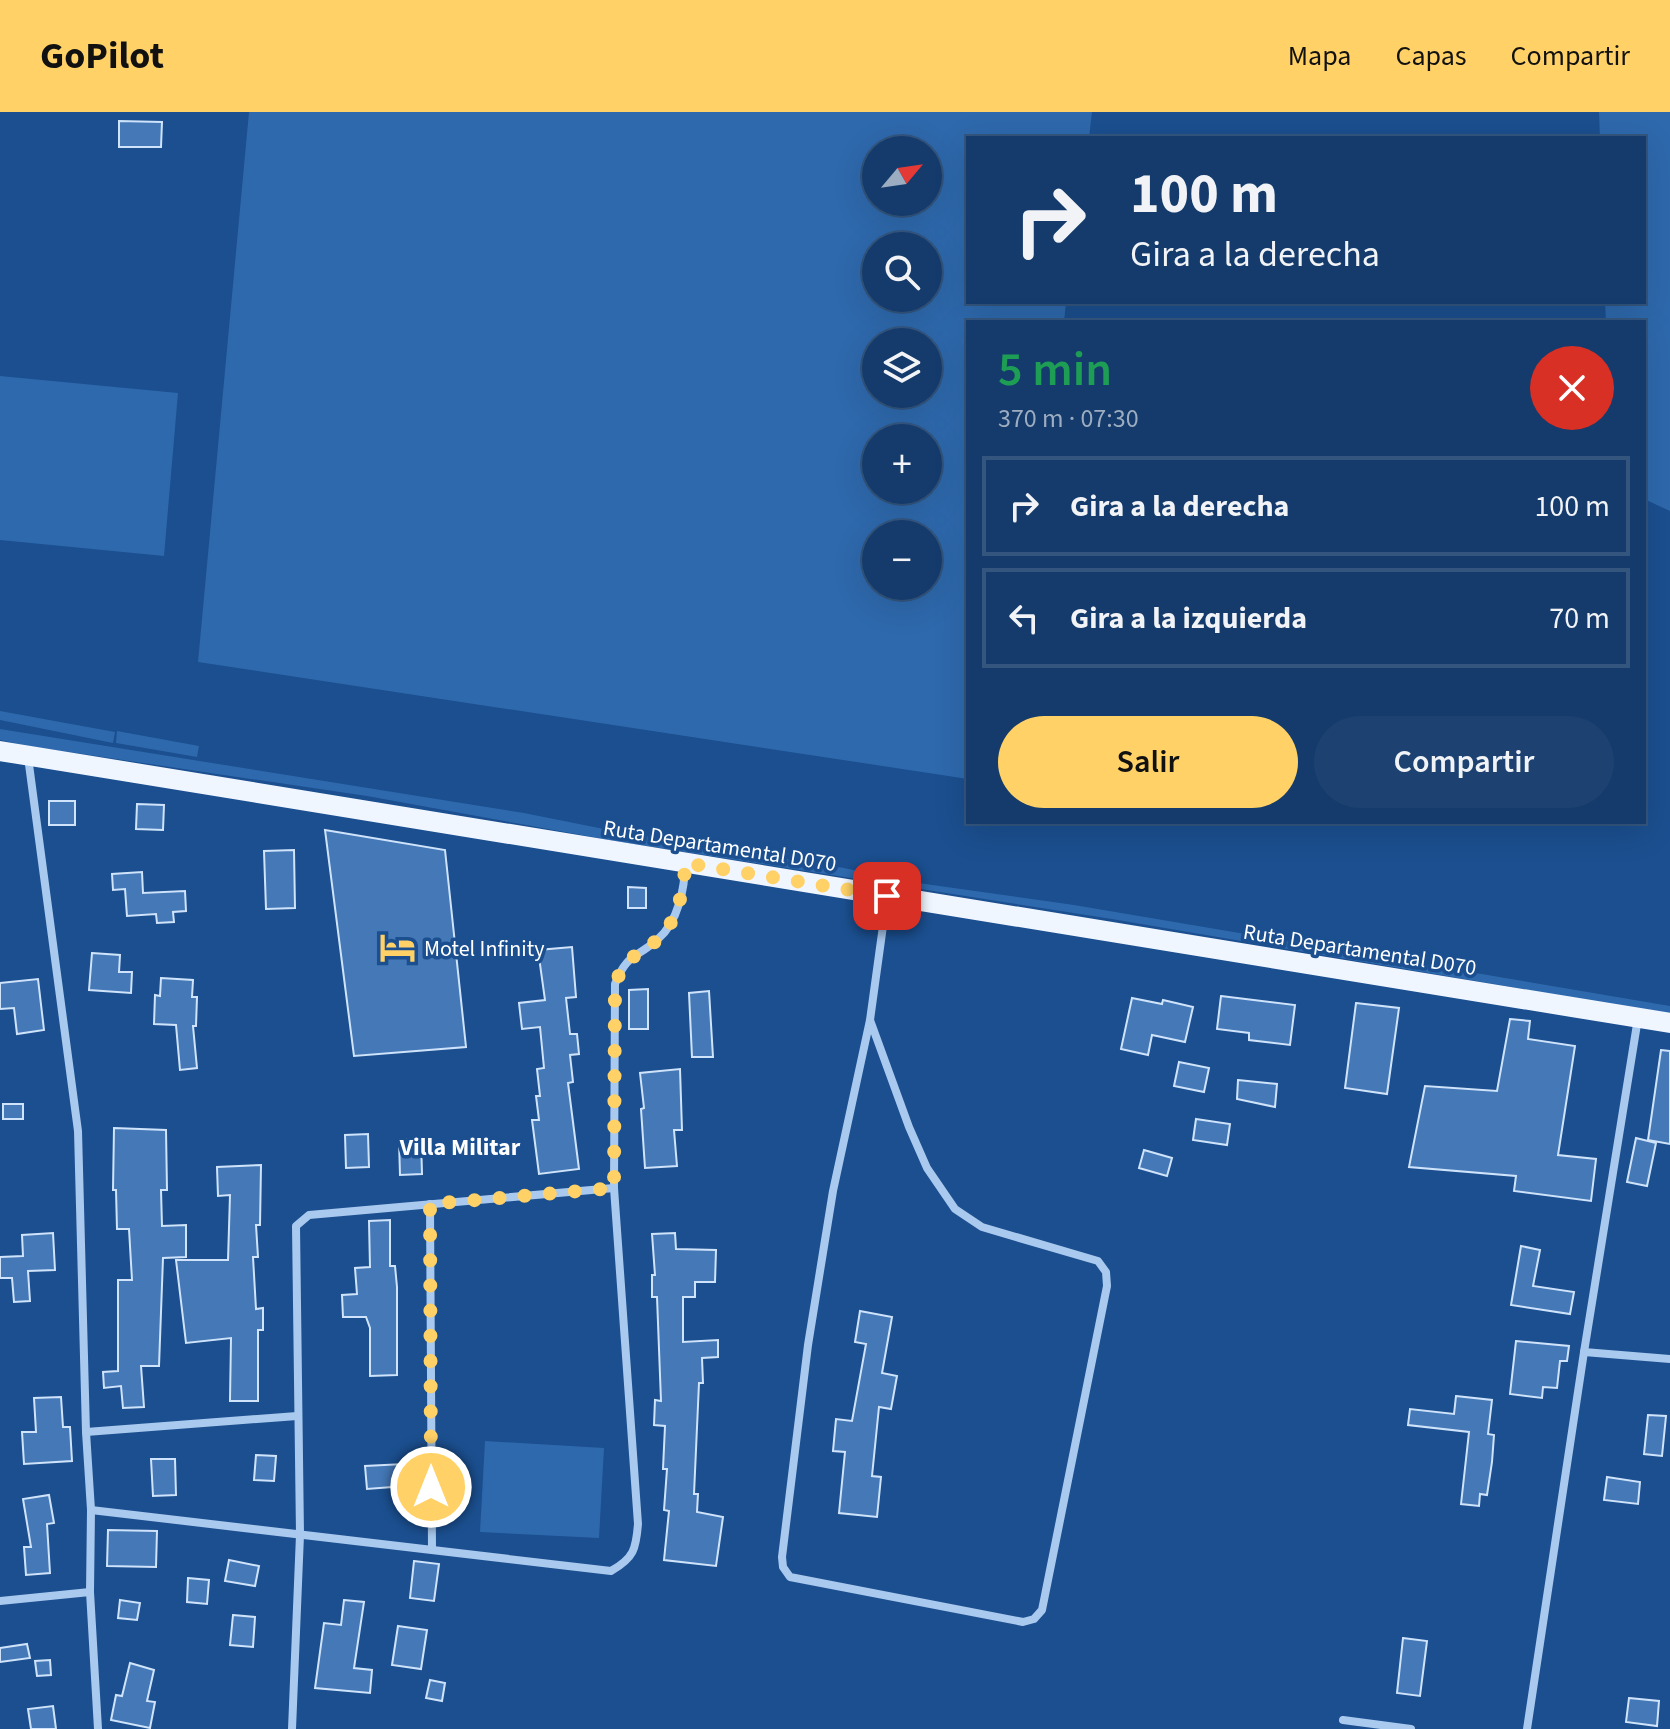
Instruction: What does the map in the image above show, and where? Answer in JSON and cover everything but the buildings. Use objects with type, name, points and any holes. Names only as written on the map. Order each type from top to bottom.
[{"type":"main road","name":"Ruta Departamental D070","points":[[0,751],[1670,1023]]},
{"type":"street","points":[[27,756],[78,1131],[91,1510],[90,1592],[98,1729]]},
{"type":"street","points":[[91,1510],[611,1571],[627,1562],[637,1546],[638,1524],[614,1188],[615,984],[623,964],[660,938],[680,903],[685,886],[685,863]]},
{"type":"street","points":[[870,1020],[909,1127],[927,1168],[947,1200],[965,1217],[982,1227],[1098,1261],[1106,1272],[1107,1286],[1042,1610],[1034,1619],[1023,1622],[790,1577],[783,1567],[808,1345],[833,1191],[870,1020],[887,896]]},
{"type":"street","points":[[1527,1729],[1638,1018]]},
{"type":"street","points":[[292,1729],[300,1535],[296,1226],[309,1215],[614,1188]]},
{"type":"street","points":[[430,1204],[432,1549]]},
{"type":"street","points":[[1584,1352],[1670,1359]]},
{"type":"street","points":[[86,1432],[297,1416]]},
{"type":"street","points":[[0,1601],[90,1592]]},
{"type":"street","points":[[1343,1720],[1411,1729]]},
{"type":"shaded area","points":[[249,112],[1092,112],[1089,136],[966,136],[966,304],[1066,304],[1064,320],[966,320],[966,779],[198,662]]},
{"type":"shaded area","points":[[1599,112],[1670,112],[1670,511],[1646,500],[1646,320],[1606,320],[1605,304],[1646,304],[1646,136],[1600,136]]},
{"type":"shaded area","points":[[0,376],[178,393],[164,556],[0,540]]},
{"type":"shaded area","points":[[0,711],[115,732],[113,743],[0,720]]},
{"type":"shaded area","points":[[0,729],[524,813],[904,881],[1074,905],[1670,1006],[1670,1014],[1112,919],[609,840],[367,796],[28,746],[0,740]]},
{"type":"shaded area","points":[[117,731],[199,746],[197,757],[116,743]]},
{"type":"shaded area","points":[[485,1441],[604,1448],[599,1538],[480,1532]]},
{"type":"place","name":"Motel Infinity","points":[[398,948]]},
{"type":"district","name":"Villa Militar","points":[[460,1147]]},
{"type":"route","points":[[431,1487],[430,1204],[614,1188],[615,984],[623,964],[660,938],[680,903],[685,886],[685,863],[887,896]]}]
